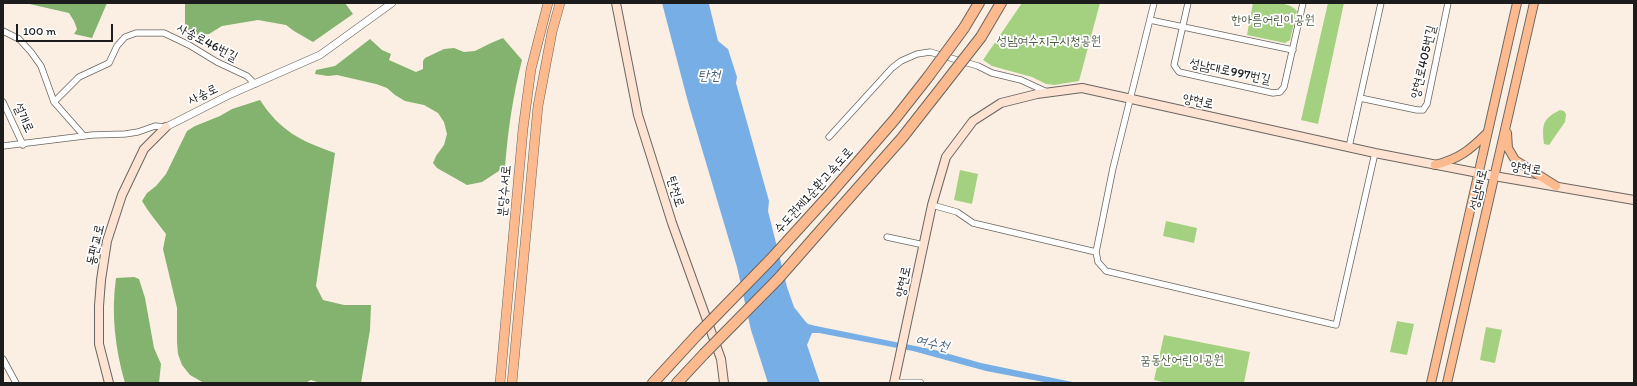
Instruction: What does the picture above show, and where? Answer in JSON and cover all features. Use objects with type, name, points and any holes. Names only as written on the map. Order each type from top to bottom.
[{"type":"highway","name":"분당수서로","points":[[500,383],[524,121],[531,69],[548,3]]},
{"type":"highway","name":"분당수서로","points":[[512,383],[538,106],[552,32],[560,3]]},
{"type":"highway","name":"수도권제1순환고속도로","points":[[653,383],[771,259],[895,119],[964,28],[978,3]]},
{"type":"highway","points":[[677,383],[778,278],[902,138],[981,37],[1001,3]]},
{"type":"main road","name":"탄천로","points":[[616,3],[638,114],[672,223],[720,359],[724,383]]},
{"type":"main road","name":"성남대로","points":[[1431,383],[1516,3]]},
{"type":"main road","name":"성남대로","points":[[1446,383],[1534,3]]},
{"type":"main road","name":"양현로","points":[[894,383],[932,205],[946,157],[972,121],[1001,103],[1047,92],[1082,88],[1375,153],[1494,176],[1634,200]]},
{"type":"main road","points":[[1506,126],[1508,148],[1515,160],[1556,186]]},
{"type":"main road","name":"동판교로","points":[[109,383],[99,344],[101,280],[107,241],[122,195],[144,148],[166,127]]},
{"type":"main road","points":[[1435,165],[1463,155],[1488,133]]},
{"type":"street","name":"사송로","points":[[3,146],[23,145],[84,136],[124,134],[138,132],[155,126],[166,127],[255,84],[320,55],[392,3]]},
{"type":"street","points":[[1154,3],[1110,183],[1096,252],[1098,262],[1106,271],[1336,325],[1375,153]]},
{"type":"street","name":"성남대로997번길","points":[[1188,3],[1174,65],[1179,72],[1273,93],[1280,92],[1284,87],[1303,3]]},
{"type":"street","points":[[1349,147],[1381,3]]},
{"type":"street","name":"양현로405번길","points":[[1360,98],[1423,110],[1427,104],[1448,3]]},
{"type":"street","points":[[1150,20],[1293,50]]},
{"type":"street","points":[[3,31],[19,39],[31,52],[41,66],[54,102],[84,136]]},
{"type":"street","name":"사송로46번길","points":[[54,102],[79,77],[109,63],[116,46],[125,37],[136,33],[164,33],[189,45],[217,62],[247,76],[255,84]]},
{"type":"street","points":[[829,137],[892,68],[901,61],[917,54],[930,52],[971,64],[992,73],[1021,80],[1047,92]]},
{"type":"street","name":"설개로","points":[[3,102],[23,145]]},
{"type":"street","points":[[932,205],[957,212],[973,223],[1096,252]]},
{"type":"street","points":[[887,237],[924,245]]},
{"type":"street","points":[[3,359],[16,383]]},
{"type":"street","points":[[898,383],[920,383]]},
{"type":"green space","points":[[25,3],[107,3],[92,38],[74,34],[77,29],[69,13]]},
{"type":"green space","points":[[185,3],[345,3],[353,14],[313,42],[286,25],[258,20],[222,26],[209,34],[195,35],[185,29]]},
{"type":"green space","name":"성남여수지구시청공원","points":[[1022,3],[1100,3],[1079,81],[1054,85],[1046,84],[1032,77],[992,66],[983,60]]},
{"type":"green space","name":"한아름어린이공원","points":[[1253,3],[1283,4],[1293,7],[1297,11],[1290,40],[1285,43],[1247,35]]},
{"type":"green space","points":[[1328,3],[1344,3],[1318,124],[1301,120]]},
{"type":"green space","points":[[503,38],[522,60],[511,113],[505,167],[482,182],[467,185],[437,168],[433,163],[444,145],[447,134],[444,122],[438,113],[424,105],[405,101],[387,88],[376,84],[337,75],[328,76],[315,74],[316,70],[335,66],[370,39],[382,50],[391,54],[389,60],[416,72],[423,69],[423,61],[425,58],[444,49],[454,48],[464,52],[475,51]]},
{"type":"green space","points":[[260,100],[275,120],[292,134],[335,153],[316,286],[323,300],[344,305],[371,305],[370,330],[361,383],[320,383],[311,380],[305,383],[204,383],[190,375],[182,365],[178,354],[177,308],[163,249],[166,234],[142,201],[147,193],[156,186],[166,174],[187,131],[232,109]]},
{"type":"green space","points":[[1560,110],[1564,111],[1566,114],[1565,122],[1549,145],[1544,144],[1544,123],[1550,116]]},
{"type":"green space","points":[[960,170],[978,174],[972,204],[954,200]]},
{"type":"green space","points":[[1166,221],[1197,228],[1194,243],[1163,236]]},
{"type":"green space","points":[[134,277],[139,279],[145,298],[154,348],[161,364],[159,383],[125,383],[116,344],[114,304],[116,278]]},
{"type":"green space","points":[[1397,321],[1414,324],[1407,355],[1390,352]]},
{"type":"green space","points":[[1486,327],[1502,330],[1495,363],[1480,360]]},
{"type":"green space","name":"꿈동산어린이공원","points":[[1164,335],[1250,352],[1244,383],[1167,383],[1154,380]]},
{"type":"water","name":"탄천","points":[[662,3],[709,4],[718,41],[728,49],[737,77],[736,83],[769,201],[768,211],[787,287],[794,307],[808,324],[935,350],[981,363],[1077,383],[1049,383],[986,371],[913,351],[819,333],[812,333],[807,345],[820,383],[768,383],[751,330],[737,267],[688,102]]},
{"type":"water label","name":"여수천","points":[[932,344]]}]
